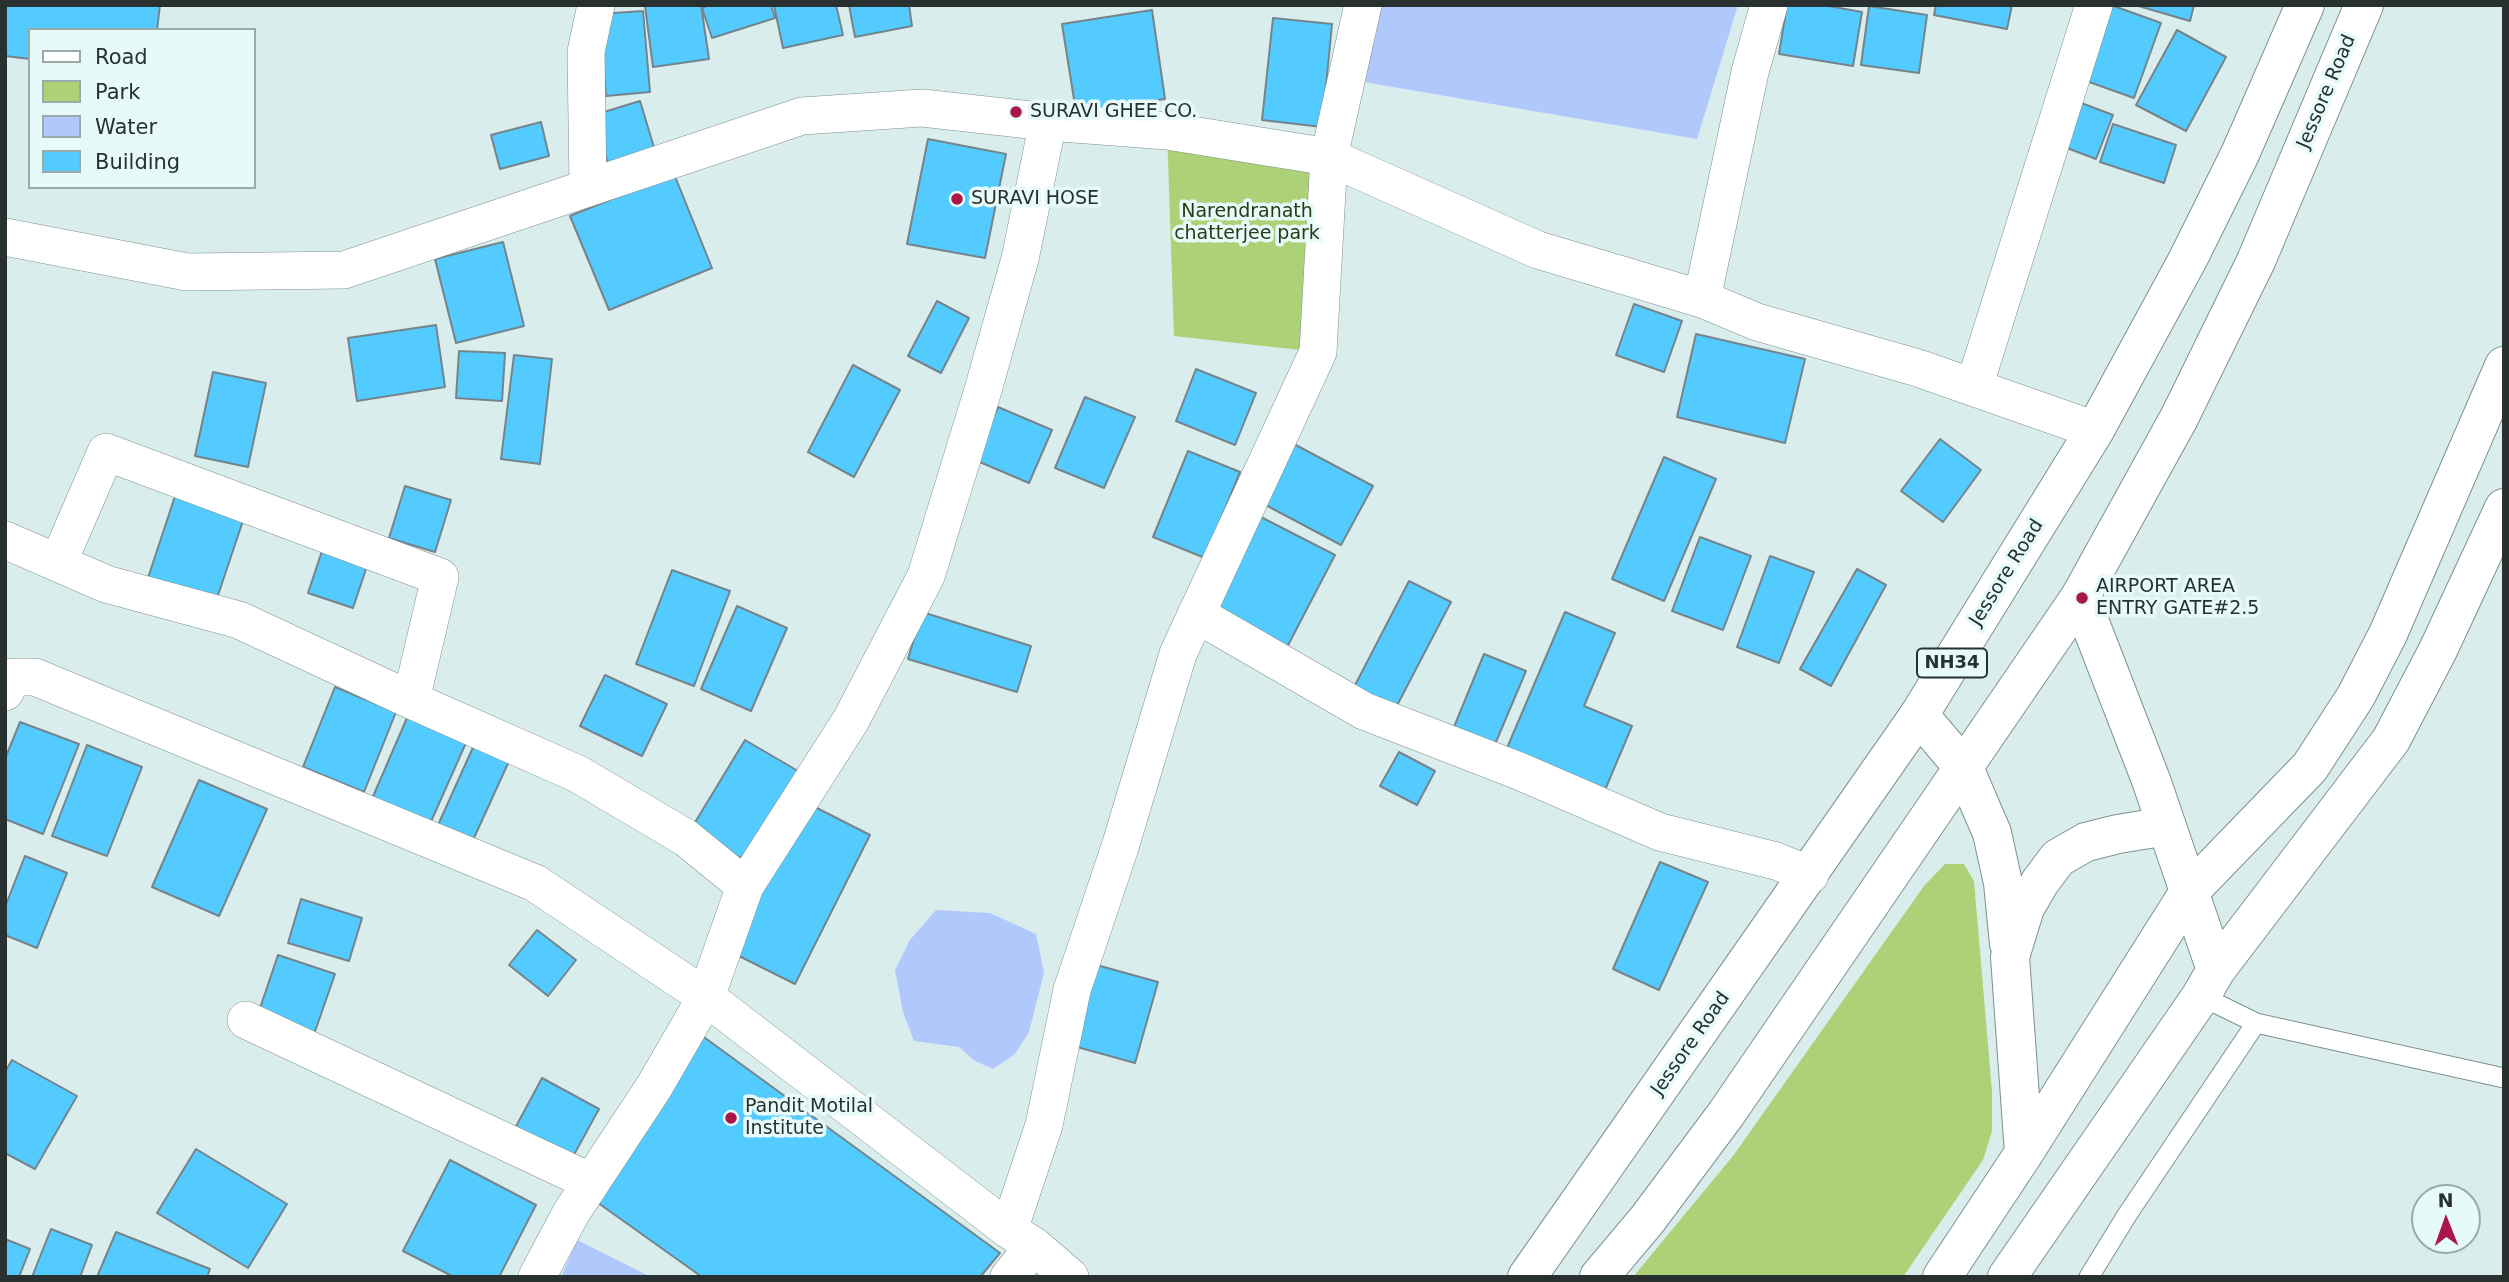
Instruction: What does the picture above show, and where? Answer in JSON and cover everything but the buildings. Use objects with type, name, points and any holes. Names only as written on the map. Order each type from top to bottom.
[{"type":"street","points":[[588,188],[586,52],[596,5]]},
{"type":"street","points":[[1009,1277],[1021,1238],[1072,990],[1120,847],[1178,654],[1318,352],[1329,157],[1363,5]]},
{"type":"street","points":[[1702,299],[1749,72],[1769,5]]},
{"type":"street","points":[[1974,387],[2094,5]]},
{"type":"street","name":"Jessore Road","points":[[1527,1277],[1919,715],[2095,430],[2240,154],[2305,5]]},
{"type":"street","name":"Jessore Road","points":[[1599,1277],[1647,1220],[1726,1114],[2080,597],[2179,418],[2256,261],[2364,5]]},
{"type":"street","points":[[5,237],[187,272],[344,270],[802,116],[922,108],[1048,122],[1167,131],[1329,157],[1538,250],[1702,299],[1756,322],[1918,368],[2095,430]]},
{"type":"street","points":[[537,1277],[571,1213],[654,1087],[706,997],[745,886],[852,720],[926,576],[1020,258],[1048,122]]},
{"type":"street","points":[[1942,1277],[2189,892],[2310,767],[2356,696],[2388,634],[2504,366]]},
{"type":"street","points":[[58,563],[106,452],[440,576],[411,700]]},
{"type":"street","points":[[2007,1277],[2208,983],[2391,740],[2438,650],[2504,509]]},
{"type":"street","points":[[5,540],[106,584],[239,620],[578,774],[686,838],[745,886]]},
{"type":"street","points":[[2080,597],[2167,826],[2189,892],[2208,983]]},
{"type":"street","points":[[1196,614],[1364,712],[1519,771],[1660,832],[1776,861],[1810,874]]},
{"type":"street","points":[[5,692],[13,677],[35,677],[535,883],[706,997],[1070,1277]]},
{"type":"street","points":[[1919,715],[1964,768],[1992,833],[2003,883],[2024,1153]]},
{"type":"street","points":[[2010,957],[2025,908],[2058,858],[2086,842],[2167,826]]},
{"type":"street","points":[[246,1020],[591,1182]]},
{"type":"lane","points":[[2208,983],[2256,1023],[2504,1078]]},
{"type":"lane","points":[[2090,1277],[2127,1215],[2256,1023]]},
{"type":"green space","name":"Narendranath chatterjee park","points":[[1167,131],[1329,157],[1318,352],[1174,336]]},
{"type":"green space","points":[[1945,864],[1964,864],[1974,881],[1992,1092],[1992,1131],[1983,1160],[1903,1277],[1633,1277],[1733,1156],[1924,886]]},
{"type":"water","points":[[1380,5],[1738,5],[1697,139],[1364,82]]},
{"type":"water","points":[[936,910],[990,913],[1036,934],[1044,973],[1029,1032],[1014,1055],[993,1069],[975,1061],[959,1047],[914,1041],[903,1012],[895,970],[910,940]]},
{"type":"water","points":[[577,1240],[651,1277],[561,1277]]},
{"type":"place","name":"SURAVI GHEE CO.","points":[[1016,112]]},
{"type":"place","name":"SURAVI HOSE","points":[[957,199]]},
{"type":"place","name":"AIRPORT AREA ENTRY GATE#2.5","points":[[2082,598]]},
{"type":"place","name":"Pandit Motilal Institute","points":[[731,1118]]}]
